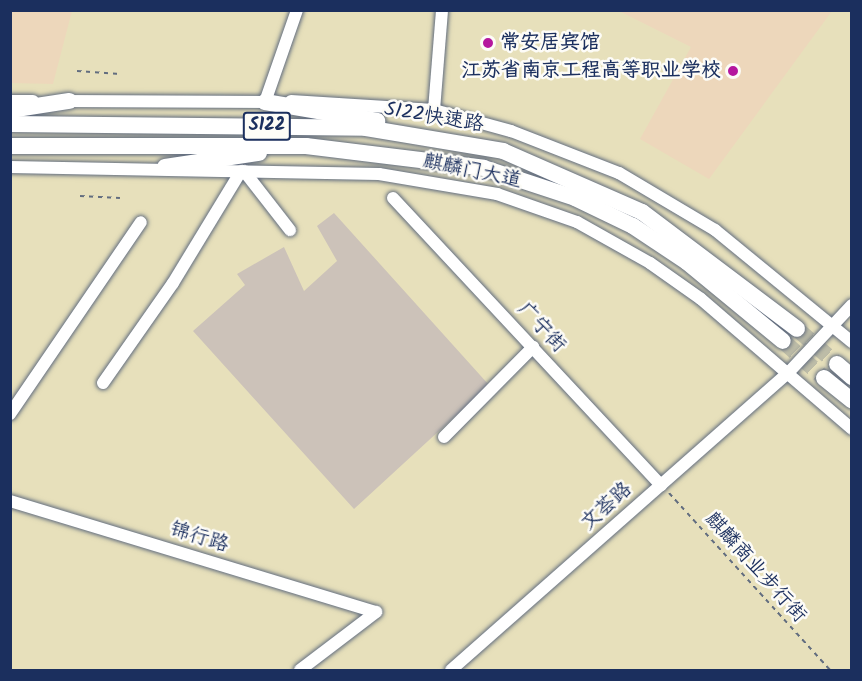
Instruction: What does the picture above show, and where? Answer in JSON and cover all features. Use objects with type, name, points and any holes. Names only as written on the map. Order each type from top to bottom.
[{"type":"highway","points":[[10,110],[69,101]]},
{"type":"highway","points":[[265,102],[366,118],[441,138]]},
{"type":"highway","name":"S122快速路","points":[[10,124],[366,128],[441,138],[503,151],[604,192],[693,248],[797,329]]},
{"type":"highway","name":"S122快速路","points":[[10,146],[306,146],[472,166],[575,198],[633,226],[687,262],[783,341]]},
{"type":"highway","points":[[165,167],[306,146]]},
{"type":"highway","points":[[837,364],[852,377]]},
{"type":"highway","points":[[824,378],[852,401]]},
{"type":"street","points":[[265,102],[297,10]]},
{"type":"street","points":[[434,110],[442,10]]},
{"type":"street","points":[[10,100],[365,102],[434,110],[511,130],[619,173],[715,230],[852,342]]},
{"type":"street","name":"麒麟门大道","points":[[10,166],[165,167],[378,174],[433,181],[538,207],[650,263],[789,372],[852,429]]},
{"type":"street","points":[[103,383],[179,274],[242,171],[290,230]]},
{"type":"street","name":"广宁街","points":[[393,198],[661,485]]},
{"type":"street","points":[[10,414],[141,222]]},
{"type":"street","name":"文荟路","points":[[451,670],[789,372],[835,328],[852,305]]},
{"type":"street","points":[[444,437],[533,347]]},
{"type":"street","name":"锦行路","points":[[10,501],[376,612],[300,670]]},
{"type":"street","points":[[464,660],[472,670]]},
{"type":"path","points":[[77,71],[120,74]]},
{"type":"path","points":[[80,196],[120,198]]},
{"type":"path","name":"麒麟商业步行街","points":[[661,485],[830,670]]},
{"type":"shaded area","points":[[11,10],[72,11],[53,84],[11,83]]},
{"type":"shaded area","name":"江苏省南京工程高等职业学校","points":[[619,11],[832,11],[709,179],[640,139],[691,47]]},
{"type":"shaded area","points":[[334,213],[489,385],[354,509],[193,331],[245,285],[237,274],[284,247],[304,291],[337,261],[317,226]]},
{"type":"tunnel","points":[[797,329],[837,364]]},
{"type":"tunnel","points":[[783,341],[824,378]]},
{"type":"place","name":"常安居宾馆","points":[[488,43]]},
{"type":"place","name":"江苏省南京工程高等职业学校","points":[[733,71]]}]
